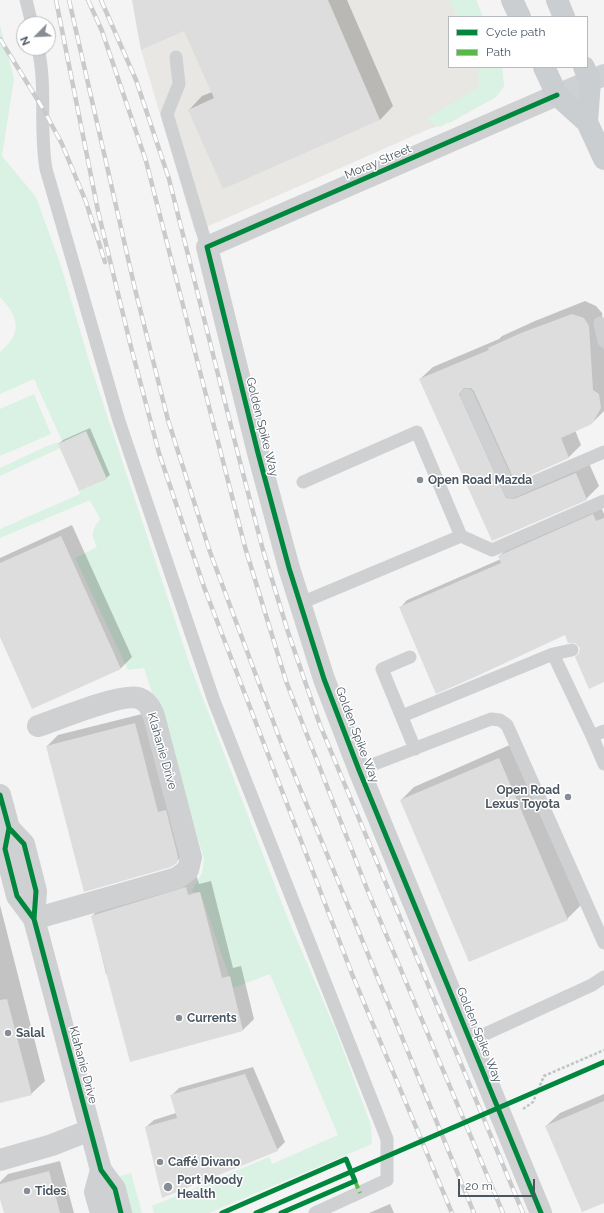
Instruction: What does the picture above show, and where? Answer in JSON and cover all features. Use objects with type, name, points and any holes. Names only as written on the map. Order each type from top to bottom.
[{"type":"main road","points":[[512,0],[520,16]]},
{"type":"main road","points":[[557,0],[564,16]]},
{"type":"main road","points":[[544,68],[557,95],[587,122],[604,160]]},
{"type":"main road","points":[[587,122],[593,74]]},
{"type":"street","name":"Moray Street","points":[[207,247],[557,95],[593,74]]},
{"type":"street","name":"Golden Spike Way","points":[[207,247],[258,453],[289,568],[324,678],[359,770],[541,1213]]},
{"type":"street","name":"Klahanie Drive","points":[[34,918],[178,878],[188,870],[191,857],[154,716],[146,702],[140,698],[124,698],[38,726]]},
{"type":"street","name":"Klahanie Drive","points":[[0,796],[9,828],[24,844],[36,891],[34,918],[101,1170],[115,1189],[121,1213]]},
{"type":"street","points":[[0,1160],[52,1145],[90,1130]]},
{"type":"street","points":[[100,1213],[95,1192],[101,1170]]},
{"type":"lane","points":[[26,0],[30,16]]},
{"type":"lane","points":[[40,56],[42,67],[43,148],[46,169],[119,421],[214,701],[387,1139],[388,1180],[314,1213]]},
{"type":"lane","points":[[176,57],[179,84],[167,114],[207,247]]},
{"type":"lane","points":[[600,323],[604,341]]},
{"type":"lane","points":[[467,395],[511,492],[604,452]]},
{"type":"lane","points":[[304,482],[417,432],[461,536],[492,550],[604,501]]},
{"type":"lane","points":[[301,603],[461,536]]},
{"type":"lane","points":[[402,716],[553,654],[572,650]]},
{"type":"lane","points":[[553,654],[604,764]]},
{"type":"lane","points":[[410,658],[382,669],[415,749]]},
{"type":"lane","points":[[359,770],[492,719],[500,720],[507,725],[604,943]]},
{"type":"lane","points":[[592,736],[604,731]]},
{"type":"lane","points":[[470,1041],[592,985],[604,977]]},
{"type":"path","points":[[520,1111],[533,1102],[544,1076],[604,1050]]},
{"type":"path","points":[[532,1094],[546,1087]]},
{"type":"shaded area","points":[[132,0],[476,0],[483,16],[448,16],[448,68],[502,68],[504,86],[496,97],[451,122],[429,129],[195,232],[141,50]]},
{"type":"green space","points":[[449,0],[476,0],[483,16],[457,16]]},
{"type":"green space","points":[[0,25],[14,79],[2,156],[36,197],[61,266],[90,364],[190,665],[286,914],[336,1031],[371,1125],[372,1144],[209,1213],[154,1213],[152,1206],[269,1157],[272,1164],[338,1135],[270,974],[233,988],[200,892],[191,892],[202,873],[204,859],[179,774],[144,668],[128,670],[75,558],[97,547],[93,533],[100,519],[90,500],[0,538],[0,529],[80,494],[79,491],[96,484],[94,472],[77,436],[58,444],[60,448],[0,476],[0,468],[47,446],[62,441],[34,379],[0,394],[0,352],[12,338],[16,325],[11,311],[0,297]]},
{"type":"green space","points":[[478,68],[502,68],[504,86],[496,97],[440,127],[431,123],[427,118],[479,87]]},
{"type":"green space","points":[[34,394],[51,434],[0,456],[0,409]]},
{"type":"green space","points":[[131,1173],[142,1213],[126,1213],[117,1177]]},
{"type":"building","points":[[132,0],[328,0],[380,120],[223,189],[188,110],[214,98],[184,31],[141,50]]},
{"type":"building","points":[[572,314],[584,318],[589,326],[593,390],[599,394],[601,408],[592,424],[561,438],[569,458],[515,482],[474,391],[471,388],[464,388],[459,394],[506,498],[514,499],[576,473],[587,500],[492,541],[419,379],[489,350],[488,348],[521,333]]},
{"type":"building","points":[[86,431],[107,479],[79,491],[58,444]]},
{"type":"building","points":[[593,514],[596,521],[604,518],[604,682],[589,689],[575,657],[579,653],[580,648],[575,643],[568,643],[565,635],[436,694],[399,607],[501,563],[498,556]]},
{"type":"building","points":[[61,536],[121,669],[32,709],[0,637],[0,563]]},
{"type":"building","points":[[135,723],[158,812],[166,810],[178,857],[177,863],[171,867],[84,892],[46,746]]},
{"type":"building","points":[[499,758],[568,920],[469,962],[400,800]]},
{"type":"building","points":[[186,887],[188,895],[200,892],[222,978],[230,976],[243,1031],[130,1062],[91,916]]},
{"type":"building","name":"Salal","points":[[7,999],[32,1095],[0,1103],[0,1000]]},
{"type":"building","points":[[245,1074],[278,1151],[162,1198],[145,1127],[177,1118],[170,1095]]},
{"type":"building","points":[[604,1101],[604,1203],[582,1212],[545,1126]]},
{"type":"building","name":"Tides","points":[[49,1171],[60,1213],[4,1213],[0,1199],[0,1184]]},
{"type":"railway","points":[[56,0],[98,211],[131,347],[159,453],[204,587],[352,974],[452,1213]]},
{"type":"railway","points":[[69,0],[135,289],[168,420],[210,552],[279,737],[474,1213]]},
{"type":"railway","points":[[88,0],[102,31],[146,161],[245,547],[286,681],[367,889],[503,1213]]},
{"type":"railway","points":[[101,0],[136,80],[169,179],[263,550],[288,632],[320,725],[523,1213]]},
{"type":"railway","points":[[0,39],[42,107],[62,144],[86,202],[105,262]]},
{"type":"marked path","points":[[355,1181],[360,1193]]},
{"type":"cycle path","points":[[541,1213],[359,770],[324,679],[289,568],[258,453],[207,247],[557,95]]},
{"type":"cycle path","points":[[0,795],[9,828],[5,849],[17,896],[34,919]]},
{"type":"cycle path","points":[[9,828],[24,844],[36,891],[34,919],[101,1170],[115,1189],[121,1213]]},
{"type":"cycle path","points":[[256,1213],[604,1062]]},
{"type":"cycle path","points":[[222,1213],[346,1159],[355,1181],[281,1213]]},
{"type":"place","name":"Open Road Mazda","points":[[420,480]]},
{"type":"place","name":"Open Road Lexus Toyota","points":[[568,797]]},
{"type":"place","name":"Currents","points":[[179,1018]]},
{"type":"place","name":"Salal","points":[[8,1033]]},
{"type":"place","name":"Caffé Divano","points":[[160,1162]]},
{"type":"place","name":"Port Moody Health","points":[[168,1187]]},
{"type":"place","name":"Tides","points":[[27,1191]]}]
